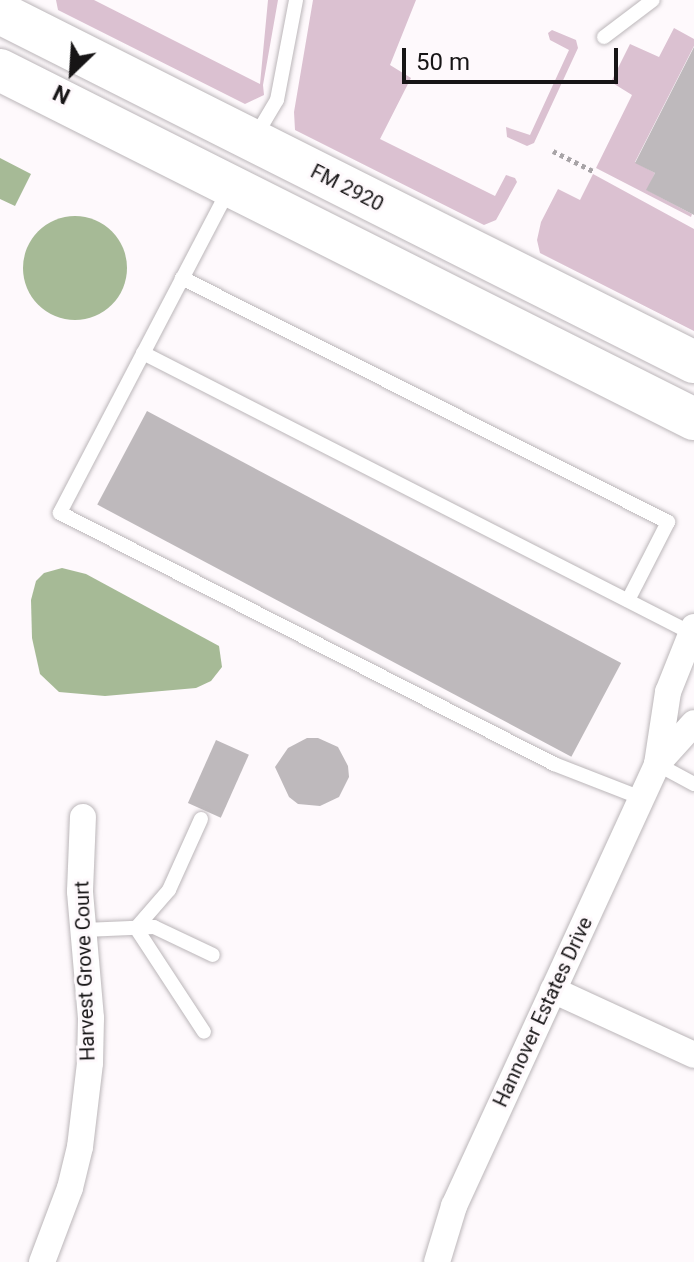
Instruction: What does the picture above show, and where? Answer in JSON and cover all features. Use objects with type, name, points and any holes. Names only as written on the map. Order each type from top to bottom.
[{"type":"main road","name":"FM 2920","points":[[0,13],[694,362]]},
{"type":"main road","points":[[0,70],[694,419]]},
{"type":"street","name":"Hannover Estates Drive","points":[[437,1262],[454,1206],[657,764],[668,692],[692,630]]},
{"type":"street","name":"Hannover Estates Drive","points":[[657,764],[694,723]]},
{"type":"street","name":"Harvest Grove Court","points":[[42,1262],[70,1188],[86,1105],[91,1018],[80,891],[83,817]]},
{"type":"street","points":[[553,990],[694,1055]]},
{"type":"lane","points":[[253,141],[277,100],[296,0]]},
{"type":"lane","points":[[604,37],[653,0]]},
{"type":"lane","points":[[230,187],[60,513],[554,764],[641,798]]},
{"type":"lane","points":[[182,278],[668,522],[628,600]]},
{"type":"lane","points":[[143,353],[692,630]]},
{"type":"lane","points":[[657,764],[694,784]]},
{"type":"lane","points":[[136,928],[169,890],[201,819]]},
{"type":"lane","points":[[84,930],[154,927],[213,955]]},
{"type":"lane","points":[[136,928],[204,1032]]},
{"type":"path","points":[[553,151],[595,172]]},
{"type":"shaded area","points":[[56,0],[94,0],[260,84],[268,0],[278,0],[263,85],[264,95],[245,104],[58,10]]},
{"type":"shaded area","points":[[313,0],[416,0],[390,65],[411,78],[380,139],[495,196],[506,175],[515,178],[517,182],[496,220],[484,225],[295,130],[294,112]]},
{"type":"shaded area","points":[[674,28],[694,39],[694,46],[635,162],[655,173],[647,190],[692,214],[691,217],[596,168],[632,95],[611,82],[630,44],[659,57]]},
{"type":"shaded area","points":[[552,30],[576,40],[578,48],[534,143],[527,146],[507,137],[506,127],[530,135],[569,50],[550,40],[548,33]]},
{"type":"shaded area","points":[[0,158],[31,174],[15,206],[0,199]]},
{"type":"shaded area","points":[[593,174],[694,229],[694,331],[540,253],[537,240],[541,222],[558,189],[580,200]]},
{"type":"shaded area","points":[[75,216],[95,220],[112,231],[123,248],[127,268],[123,288],[112,305],[95,316],[75,320],[55,316],[38,305],[27,288],[23,268],[27,248],[38,231],[55,220]]},
{"type":"shaded area","points":[[62,568],[86,574],[219,646],[222,667],[211,681],[196,688],[105,696],[59,692],[40,674],[32,638],[31,600],[36,581],[44,573]]},
{"type":"building","points":[[694,47],[694,215],[646,190],[655,173],[635,163]]},
{"type":"building","points":[[147,411],[621,663],[571,757],[97,505]]},
{"type":"building","points":[[307,738],[318,738],[338,747],[348,766],[349,777],[339,797],[320,806],[298,804],[289,797],[275,767],[288,748]]},
{"type":"building","points":[[216,740],[249,755],[221,818],[188,803]]}]
